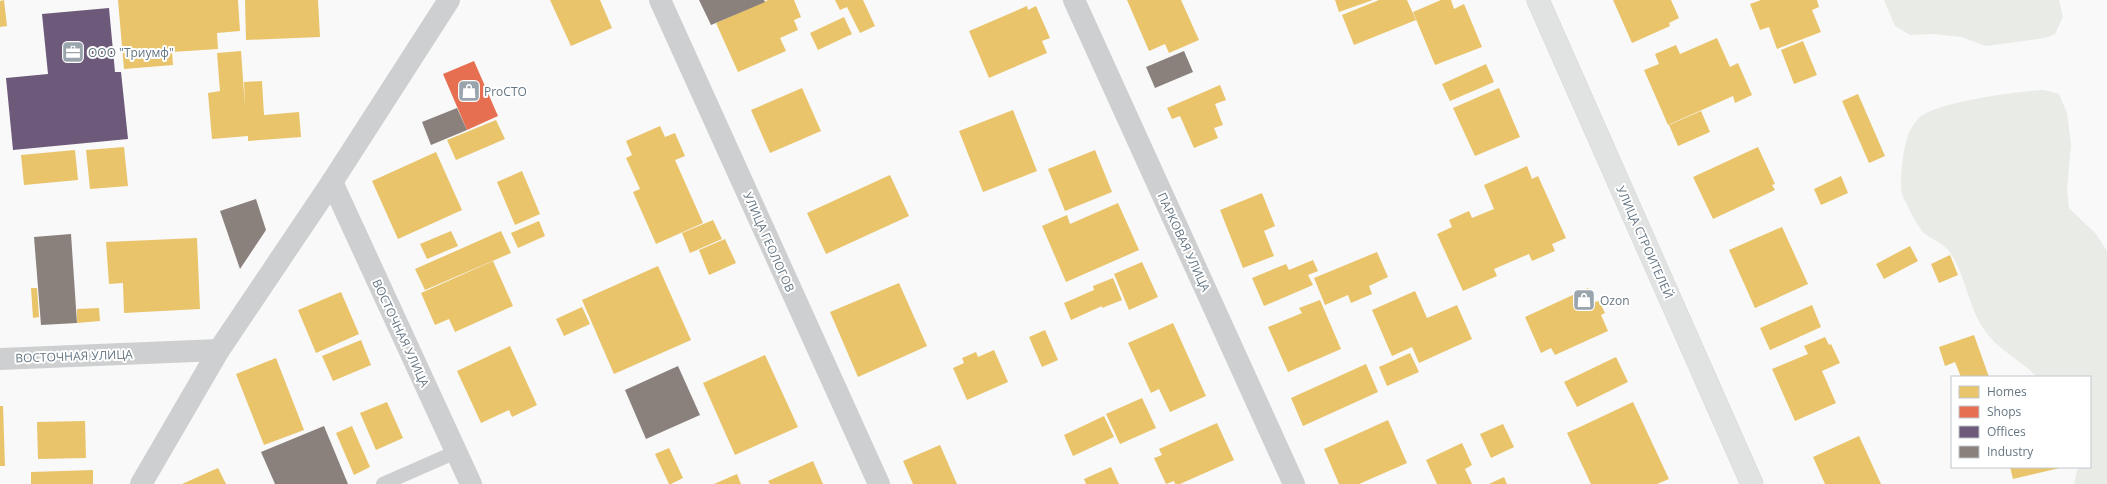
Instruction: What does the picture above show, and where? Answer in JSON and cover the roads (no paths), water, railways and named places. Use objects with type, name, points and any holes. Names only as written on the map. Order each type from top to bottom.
[{"type":"main road","name":"УЛИЦА СТРОИТЕЛЕЙ","points":[[1538,0],[1752,484]]},
{"type":"street","points":[[141,484],[220,350],[332,182],[449,0]]},
{"type":"street","name":"УЛИЦА ГЕОЛОГОВ","points":[[660,0],[879,484]]},
{"type":"street","name":"ПАРКОВАЯ УЛИЦА","points":[[1074,0],[1294,484]]},
{"type":"street","name":"ВОСТОЧНАЯ УЛИЦА","points":[[332,182],[471,484]]},
{"type":"street","name":"ВОСТОЧНАЯ УЛИЦА","points":[[0,359],[220,350]]},
{"type":"lane","points":[[383,484],[456,452]]},
{"type":"place","name":"ООО \"Триумф\"","points":[[73,52]]},
{"type":"place","name":"ProСТО","points":[[469,91]]},
{"type":"place","name":"Ozon","points":[[1584,300]]}]
